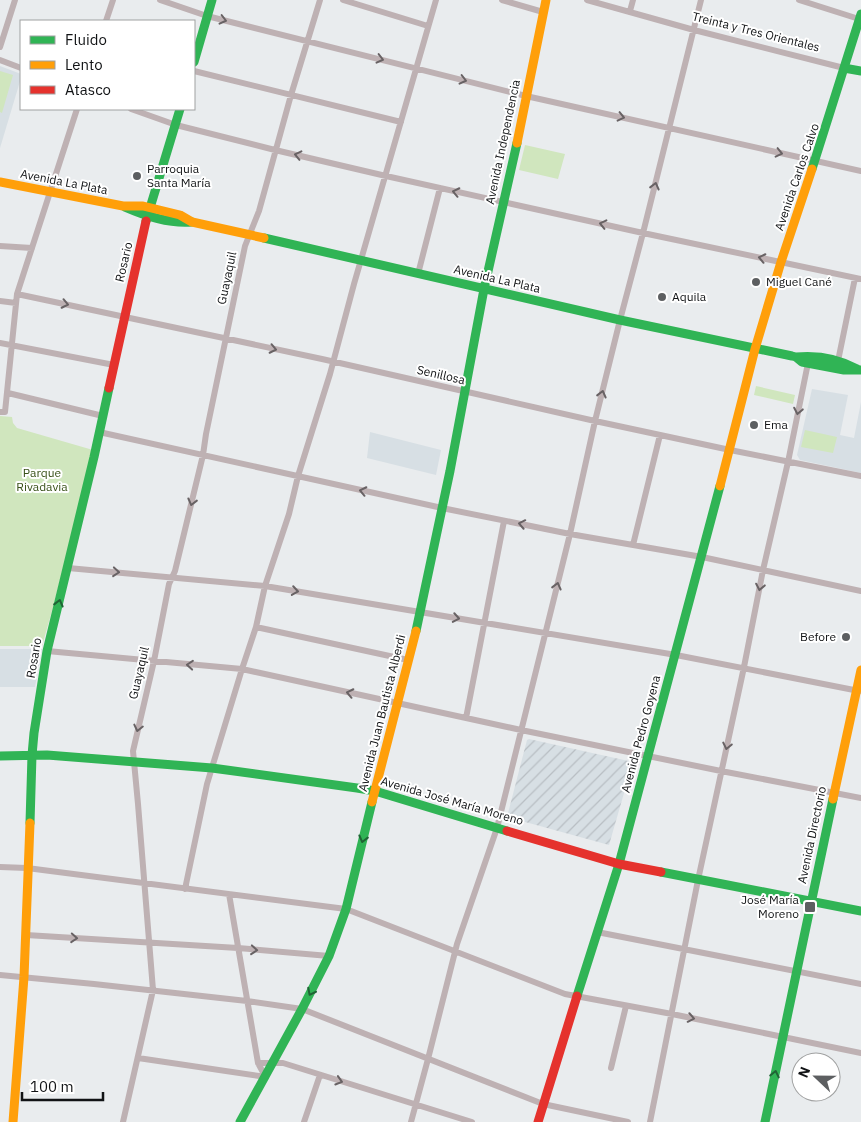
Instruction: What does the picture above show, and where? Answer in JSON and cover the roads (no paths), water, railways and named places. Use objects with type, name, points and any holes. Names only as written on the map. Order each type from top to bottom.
[{"type":"main road","points":[[195,58],[212,0]]},
{"type":"main road","name":"Avenida Independencia","points":[[484,289],[546,0]]},
{"type":"main road","name":"Avenida Carlos Calvo","points":[[755,348],[781,262],[838,90],[847,69],[860,17]]},
{"type":"main road","name":"Treinta y Tres Orientales","points":[[847,69],[861,71]]},
{"type":"main road","name":"Rosario","points":[[13,1122],[24,977],[32,755],[47,651],[100,432],[148,212],[180,110]]},
{"type":"main road","name":"Avenida La Plata","points":[[0,182],[123,206],[143,206],[148,212],[180,215],[192,222],[418,274],[620,320],[796,357],[803,356],[845,363],[859,370]]},
{"type":"main road","name":"Avenida Juan Bautista Alberdi","points":[[241,1122],[329,956],[346,909],[420,612],[450,471],[484,289]]},
{"type":"main road","name":"Avenida Pedro Goyena","points":[[538,1122],[619,864],[702,557],[755,348]]},
{"type":"main road","name":"Avenida La Plata","points":[[796,357],[802,362],[844,370],[859,370]]},
{"type":"main road","points":[[808,363],[810,360],[835,361]]},
{"type":"main road","name":"Avenida Directorio","points":[[765,1122],[834,793],[859,691],[861,670]]},
{"type":"main road","name":"Avenida José María Moreno","points":[[0,756],[32,755],[212,768],[375,791],[619,864],[861,912]]},
{"type":"street","points":[[0,47],[15,0]]},
{"type":"street","points":[[106,20],[113,0]]},
{"type":"street","points":[[160,0],[207,16],[526,96],[861,171]]},
{"type":"street","name":"Guayaquil","points":[[123,1122],[153,990],[133,751],[154,661],[169,584],[175,571],[203,455],[245,246],[259,211],[275,150],[320,0]]},
{"type":"street","points":[[343,0],[428,26]]},
{"type":"street","points":[[185,888],[207,784],[256,627],[265,586],[289,514],[298,476],[334,362],[361,260],[436,0]]},
{"type":"street","points":[[502,0],[543,12]]},
{"type":"street","name":"Treinta y Tres Orientales","points":[[587,0],[694,30],[847,69]]},
{"type":"street","points":[[630,11],[633,0]]},
{"type":"street","points":[[410,1122],[455,952],[497,828],[570,534],[595,421],[644,233],[701,0]]},
{"type":"street","points":[[799,0],[860,17]]},
{"type":"street","points":[[0,60],[20,68]]},
{"type":"street","points":[[195,71],[401,122]]},
{"type":"street","points":[[3,412],[8,393],[17,294],[77,110]]},
{"type":"street","points":[[134,110],[176,125],[386,176],[858,279],[835,361]]},
{"type":"street","points":[[418,274],[440,188]]},
{"type":"street","points":[[0,246],[32,248]]},
{"type":"street","name":"Senillosa","points":[[17,294],[334,362],[595,421],[861,476]]},
{"type":"street","points":[[0,301],[16,303]]},
{"type":"street","points":[[0,343],[114,365]]},
{"type":"street","points":[[650,1122],[698,880],[808,363]]},
{"type":"street","points":[[8,393],[103,416]]},
{"type":"street","points":[[100,432],[504,521],[702,557],[861,591]]},
{"type":"street","points":[[633,545],[660,435]]},
{"type":"street","points":[[466,718],[504,521]]},
{"type":"street","points":[[68,568],[265,586],[676,655],[859,691]]},
{"type":"street","points":[[256,627],[408,660]]},
{"type":"street","points":[[47,651],[242,669],[721,772],[861,798]]},
{"type":"street","points":[[0,867],[27,868],[346,909],[565,994],[784,1036],[861,1053]]},
{"type":"street","points":[[229,894],[258,1063],[266,1077]]},
{"type":"street","points":[[597,932],[861,984]]},
{"type":"street","points":[[26,934],[329,956]]},
{"type":"street","points":[[0,975],[153,990],[302,1009],[543,1104],[628,1122]]},
{"type":"street","points":[[611,1068],[626,1006]]},
{"type":"street","points":[[138,1058],[266,1077]]},
{"type":"street","points":[[258,1063],[284,1063],[472,1122]]},
{"type":"street","points":[[304,1122],[320,1074]]},
{"type":"place","name":"Parroquia Santa María","points":[[137,176]]},
{"type":"place","name":"Miguel Cané","points":[[756,282]]},
{"type":"place","name":"Aquila","points":[[662,297]]},
{"type":"place","name":"Ema","points":[[754,425]]},
{"type":"place","name":"Before","points":[[846,637]]},
{"type":"place","name":"José María Moreno","points":[[810,907]]},
{"type":"park label","name":"Parque Rivadavia","points":[[42,480]]}]
